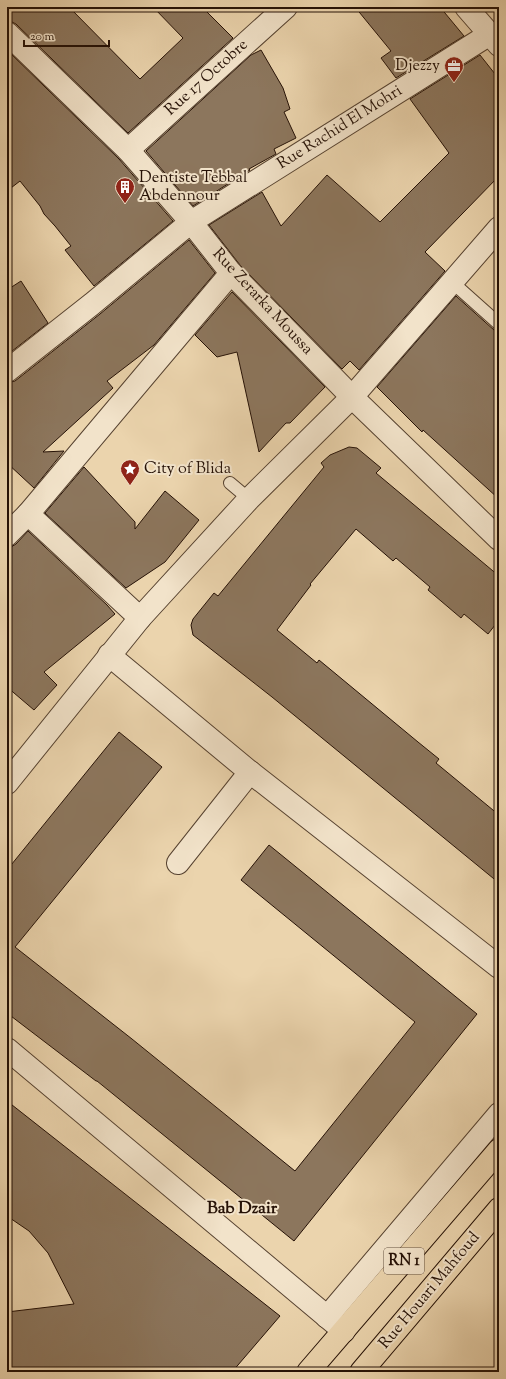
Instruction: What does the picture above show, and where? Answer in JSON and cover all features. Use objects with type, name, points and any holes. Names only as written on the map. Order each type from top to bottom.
[{"type":"main road","name":"RN 1","points":[[308,1372],[499,1150]]},
{"type":"main road","name":"Rue Houari Mahfoud","points":[[361,1372],[499,1209]]},
{"type":"street","name":"Rue 17 Octobre","points":[[128,150],[286,7]]},
{"type":"street","points":[[466,7],[494,40]]},
{"type":"street","name":"Rue Zerarka Moussa","points":[[7,33],[128,150],[191,222],[231,273],[352,397],[499,539]]},
{"type":"street","name":"Rue Rachid El Mohri","points":[[7,371],[92,304],[191,222],[494,40]]},
{"type":"street","points":[[7,783],[140,618],[249,499],[352,397],[499,228]]},
{"type":"street","points":[[7,535],[28,514],[231,273]]},
{"type":"street","points":[[28,514],[140,618]]},
{"type":"street","points":[[109,655],[250,772],[499,967]]},
{"type":"street","points":[[178,863],[250,772]]},
{"type":"street","points":[[7,1049],[344,1331]]},
{"type":"street","points":[[327,1317],[499,1114]]},
{"type":"lane","points":[[452,282],[499,324]]},
{"type":"lane","points":[[230,483],[249,499]]},
{"type":"building","points":[[7,7],[69,7],[140,79],[183,38],[153,7],[202,7],[233,38],[128,133],[16,24],[7,21]]},
{"type":"building","points":[[355,7],[440,7],[464,36],[396,78],[381,58],[391,51]]},
{"type":"building","points":[[7,50],[119,159],[173,221],[94,286],[65,250],[71,246],[44,214],[40,206],[20,181],[7,191]]},
{"type":"building","points":[[261,50],[283,88],[290,109],[284,112],[296,138],[274,149],[276,154],[249,169],[250,170],[193,206],[146,151],[251,55]]},
{"type":"building","points":[[480,55],[499,79],[499,176],[425,252],[445,271],[359,370],[350,361],[342,369],[240,265],[209,225],[262,192],[281,226],[327,175],[380,222],[449,153],[410,99]]},
{"type":"building","points":[[189,240],[215,273],[154,345],[107,381],[113,388],[43,452],[64,451],[34,488],[7,463],[7,383],[15,381],[100,314]]},
{"type":"building","points":[[21,281],[48,323],[7,355],[7,290]]},
{"type":"building","points":[[232,292],[325,387],[290,423],[286,423],[259,452],[237,352],[217,357],[195,335]]},
{"type":"building","points":[[456,296],[494,330],[499,331],[499,499],[423,430],[422,432],[377,387]]},
{"type":"building","points":[[349,447],[357,448],[381,468],[376,473],[499,576],[499,620],[488,634],[464,614],[461,618],[428,590],[430,587],[396,558],[393,561],[356,529],[310,584],[311,585],[277,630],[317,663],[319,660],[439,759],[436,763],[499,815],[499,883],[272,697],[193,635],[191,625],[193,619],[214,593],[218,596],[324,467],[321,463],[330,455]]},
{"type":"building","points":[[84,467],[135,522],[135,529],[165,491],[199,520],[165,562],[126,588],[45,513]]},
{"type":"building","points":[[28,531],[115,614],[44,672],[57,685],[34,710],[7,687],[7,547],[11,547],[16,544]]},
{"type":"building","points":[[119,732],[162,767],[15,947],[132,1039],[295,1171],[415,1022],[241,880],[269,845],[477,1014],[294,1241],[97,1081],[7,1013],[7,870]]},
{"type":"building","points":[[7,1101],[280,1316],[232,1372],[7,1372],[7,1312],[74,1304],[48,1253],[29,1231],[7,1216]]},
{"type":"place","name":"Djezzy","points":[[454,83]]},
{"type":"place","name":"Dentiste Tebbal Abdennour","points":[[125,204]]},
{"type":"place","name":"City of Blida","points":[[130,486]]},
{"type":"district","name":"Bab Dzair","points":[[242,1209]]}]
